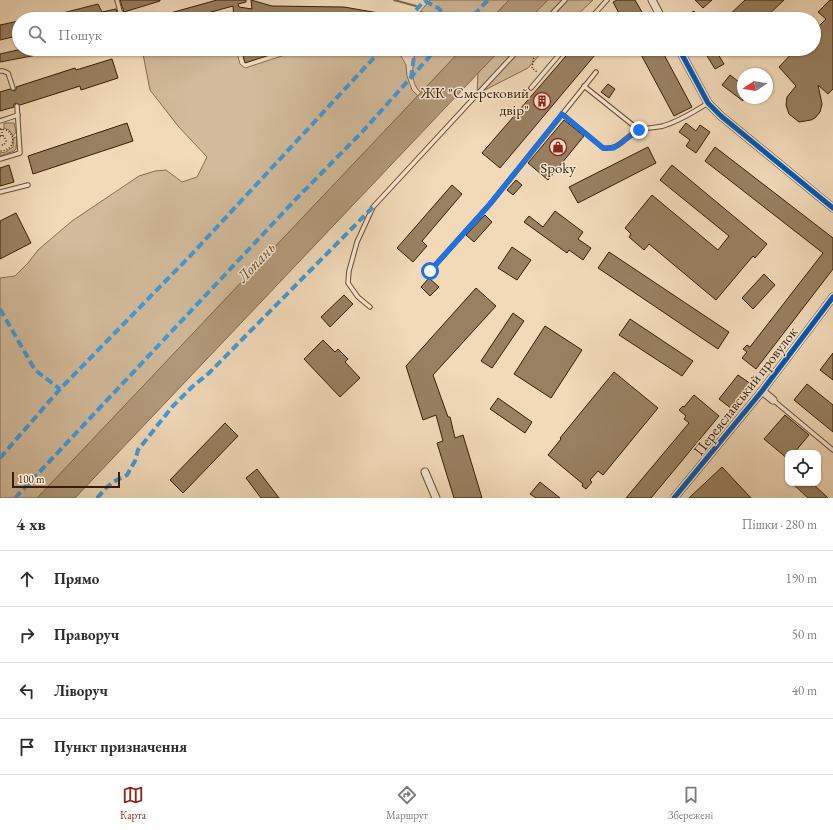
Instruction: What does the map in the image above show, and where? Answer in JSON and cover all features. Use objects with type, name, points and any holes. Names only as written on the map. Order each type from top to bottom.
[{"type":"street","points":[[652,0],[658,12]]},
{"type":"street","points":[[682,56],[708,103],[720,116],[833,208]]},
{"type":"street","name":"Переяславський провулок","points":[[674,498],[762,391],[833,297]]},
{"type":"street","points":[[762,391],[773,400]]},
{"type":"street","points":[[425,472],[436,498]]},
{"type":"lane","points":[[117,0],[120,12]]},
{"type":"lane","points":[[554,12],[565,0]]},
{"type":"lane","points":[[596,12],[607,0]]},
{"type":"lane","points":[[370,307],[358,297],[348,283],[349,271],[357,242],[373,207],[513,56]]},
{"type":"lane","points":[[531,88],[558,56]]},
{"type":"lane","points":[[0,71],[3,70],[8,73],[13,88]]},
{"type":"lane","points":[[430,271],[490,204],[596,72]]},
{"type":"lane","points":[[584,86],[639,130]]},
{"type":"lane","points":[[562,114],[603,148],[614,148],[639,130],[678,120],[708,103]]},
{"type":"lane","points":[[0,159],[20,153],[17,106]]},
{"type":"lane","points":[[2,121],[18,115]]},
{"type":"lane","points":[[0,192],[28,185]]},
{"type":"lane","points":[[773,400],[833,450]]},
{"type":"path","points":[[534,56],[532,68],[542,75]]},
{"type":"path","points":[[2,121],[1,136],[6,139],[12,137]]},
{"type":"path","points":[[0,151],[10,148],[12,145],[12,137],[8,130],[1,128]]},
{"type":"path","points":[[0,146],[5,144],[6,139]]},
{"type":"shaded area","points":[[430,0],[509,0],[498,12],[420,12]]},
{"type":"shaded area","points":[[509,0],[548,0],[536,12],[498,12]]},
{"type":"shaded area","points":[[547,0],[593,0],[580,12],[536,12]]},
{"type":"shaded area","points":[[143,56],[238,56],[240,64],[245,68],[282,56],[401,56],[406,65],[407,76],[412,90],[418,96],[38,498],[0,498],[0,278],[15,276],[38,250],[72,221],[139,176],[155,171],[166,170],[182,182],[197,177],[207,157],[178,126],[150,90]]},
{"type":"shaded area","points":[[414,56],[455,56],[421,93],[414,83]]},
{"type":"shaded area","points":[[455,56],[494,56],[75,498],[37,498]]},
{"type":"shaded area","points":[[494,56],[539,56],[528,68],[477,94],[478,73]]},
{"type":"shaded area","points":[[4,123],[14,123],[16,132],[13,136],[9,130],[4,128]]},
{"type":"shaded area","points":[[17,137],[16,149],[0,156],[0,153],[6,152],[13,147],[13,138]]},
{"type":"building","points":[[120,0],[160,0],[160,1],[124,12]]},
{"type":"building","points":[[217,0],[246,0],[246,2],[238,4],[239,7],[252,9],[251,0],[272,6],[344,7],[373,12],[233,12],[233,6],[211,12],[174,12]]},
{"type":"building","points":[[617,0],[635,0],[642,12],[618,12],[613,2]]},
{"type":"building","points":[[695,0],[712,0],[703,8]]},
{"type":"building","points":[[745,0],[784,0],[771,12],[732,12]]},
{"type":"building","points":[[830,0],[833,0],[833,89],[828,94],[818,85],[822,104],[820,112],[811,120],[799,122],[789,114],[786,105],[787,97],[796,86],[779,67],[789,56],[821,56],[821,24],[826,19],[821,15],[821,12],[818,12]]},
{"type":"building","points":[[98,4],[102,12],[67,12]]},
{"type":"building","points":[[116,9],[117,12],[102,12]]},
{"type":"building","points":[[12,22],[12,37],[0,40],[0,25]]},
{"type":"building","points":[[12,51],[12,56],[32,56],[0,62],[0,54]]},
{"type":"building","points":[[243,56],[267,56],[245,63]]},
{"type":"building","name":"ЖК \"Смерековий двір\"","points":[[566,56],[594,56],[500,168],[482,153]]},
{"type":"building","points":[[642,56],[665,56],[692,107],[674,116]]},
{"type":"building","points":[[707,56],[719,56],[724,64],[715,69]]},
{"type":"building","points":[[112,59],[118,78],[81,90],[80,86],[20,105],[16,103],[14,104],[14,107],[0,111],[0,92],[10,89],[14,91],[16,90],[16,87],[75,68],[76,70]]},
{"type":"building","points":[[730,75],[737,80],[737,96],[722,85]]},
{"type":"building","points":[[608,84],[615,89],[609,98],[601,92]]},
{"type":"building","points":[[564,120],[584,136],[548,180],[528,163]]},
{"type":"building","points":[[127,123],[133,141],[33,174],[28,156]]},
{"type":"building","points":[[686,123],[696,131],[700,125],[710,132],[696,153],[686,146],[690,140],[679,132]]},
{"type":"building","points":[[648,147],[656,163],[578,203],[569,187]]},
{"type":"building","points":[[715,147],[833,238],[833,269],[756,369],[742,358],[747,352],[743,349],[747,345],[750,347],[823,253],[705,161]]},
{"type":"building","points":[[9,165],[14,182],[0,186],[0,168]]},
{"type":"building","points":[[672,165],[767,244],[755,258],[753,256],[716,300],[649,244],[644,250],[629,237],[631,234],[625,228],[652,195],[718,250],[729,236],[660,180]]},
{"type":"building","points":[[516,180],[522,185],[513,195],[507,190]]},
{"type":"building","points":[[452,185],[462,194],[422,241],[427,246],[413,262],[397,248]]},
{"type":"building","points":[[555,211],[583,232],[578,239],[591,248],[583,260],[569,250],[567,253],[524,222],[529,216],[543,227]]},
{"type":"building","points":[[16,213],[31,243],[0,259],[0,221]]},
{"type":"building","points":[[485,215],[492,222],[474,242],[466,235]]},
{"type":"building","points":[[512,247],[531,260],[517,280],[498,268]]},
{"type":"building","points":[[609,252],[729,332],[718,349],[598,268]]},
{"type":"building","points":[[764,274],[775,285],[753,309],[742,298]]},
{"type":"building","points":[[429,278],[439,287],[430,296],[421,287]]},
{"type":"building","points":[[476,288],[496,306],[433,375],[448,417],[450,417],[455,438],[463,435],[482,498],[454,498],[437,443],[443,441],[436,415],[423,420],[406,366]]},
{"type":"building","points":[[344,295],[353,304],[330,327],[321,317]]},
{"type":"building","points":[[513,313],[524,321],[492,368],[481,361]]},
{"type":"building","points":[[630,319],[693,361],[682,376],[619,335]]},
{"type":"building","points":[[545,326],[582,350],[551,398],[514,374]]},
{"type":"building","points":[[323,340],[335,352],[338,349],[348,359],[345,362],[360,378],[340,397],[304,359]]},
{"type":"building","points":[[833,353],[833,380],[820,370]]},
{"type":"building","points":[[614,372],[658,408],[603,475],[598,471],[590,480],[592,482],[586,489],[582,486],[583,484],[548,455]]},
{"type":"building","points":[[738,375],[751,384],[732,409],[719,399]]},
{"type":"building","points":[[807,384],[833,405],[833,432],[794,400]]},
{"type":"building","points":[[694,395],[719,416],[651,498],[626,498],[689,423],[684,419],[686,416],[679,410],[683,406],[684,407]]},
{"type":"building","points":[[498,398],[532,422],[525,433],[490,409]]},
{"type":"building","points":[[785,415],[809,435],[796,450],[785,450],[785,456],[764,439]]},
{"type":"building","points":[[225,423],[238,436],[183,493],[170,480]]},
{"type":"building","points":[[722,467],[751,498],[689,498]]},
{"type":"building","points":[[257,469],[279,498],[261,498],[246,478]]},
{"type":"building","points":[[540,482],[560,498],[536,498],[530,494]]},
{"type":"building","points":[[795,486],[815,486],[828,498],[808,498]]},
{"type":"waterway","points":[[394,0],[416,6]]},
{"type":"marked path","points":[[414,12],[425,0]]},
{"type":"marked path","points":[[477,12],[488,0]]},
{"type":"marked path","points":[[425,1],[442,12]]},
{"type":"marked path","points":[[0,458],[60,389],[191,255],[376,56]]},
{"type":"marked path","points":[[411,78],[414,56]]},
{"type":"marked path","points":[[15,498],[297,198],[363,131],[430,56]]},
{"type":"marked path","points":[[97,498],[113,482],[127,475],[135,461],[138,450],[172,407],[209,373],[373,207]]},
{"type":"marked path","points":[[0,309],[35,370],[60,389]]},
{"type":"cycle path","points":[[683,56],[708,103],[721,116],[833,208]]},
{"type":"cycle path","points":[[674,498],[762,391],[833,297]]},
{"type":"place","name":"ЖК \"Смерековий двір\"","points":[[542,101]]},
{"type":"place","name":"Spoky","points":[[558,147]]},
{"type":"route","points":[[430,271],[490,204],[562,114],[603,148],[614,148],[639,130]]},
{"type":"water label","name":"Лопань","points":[[256,262]]}]
